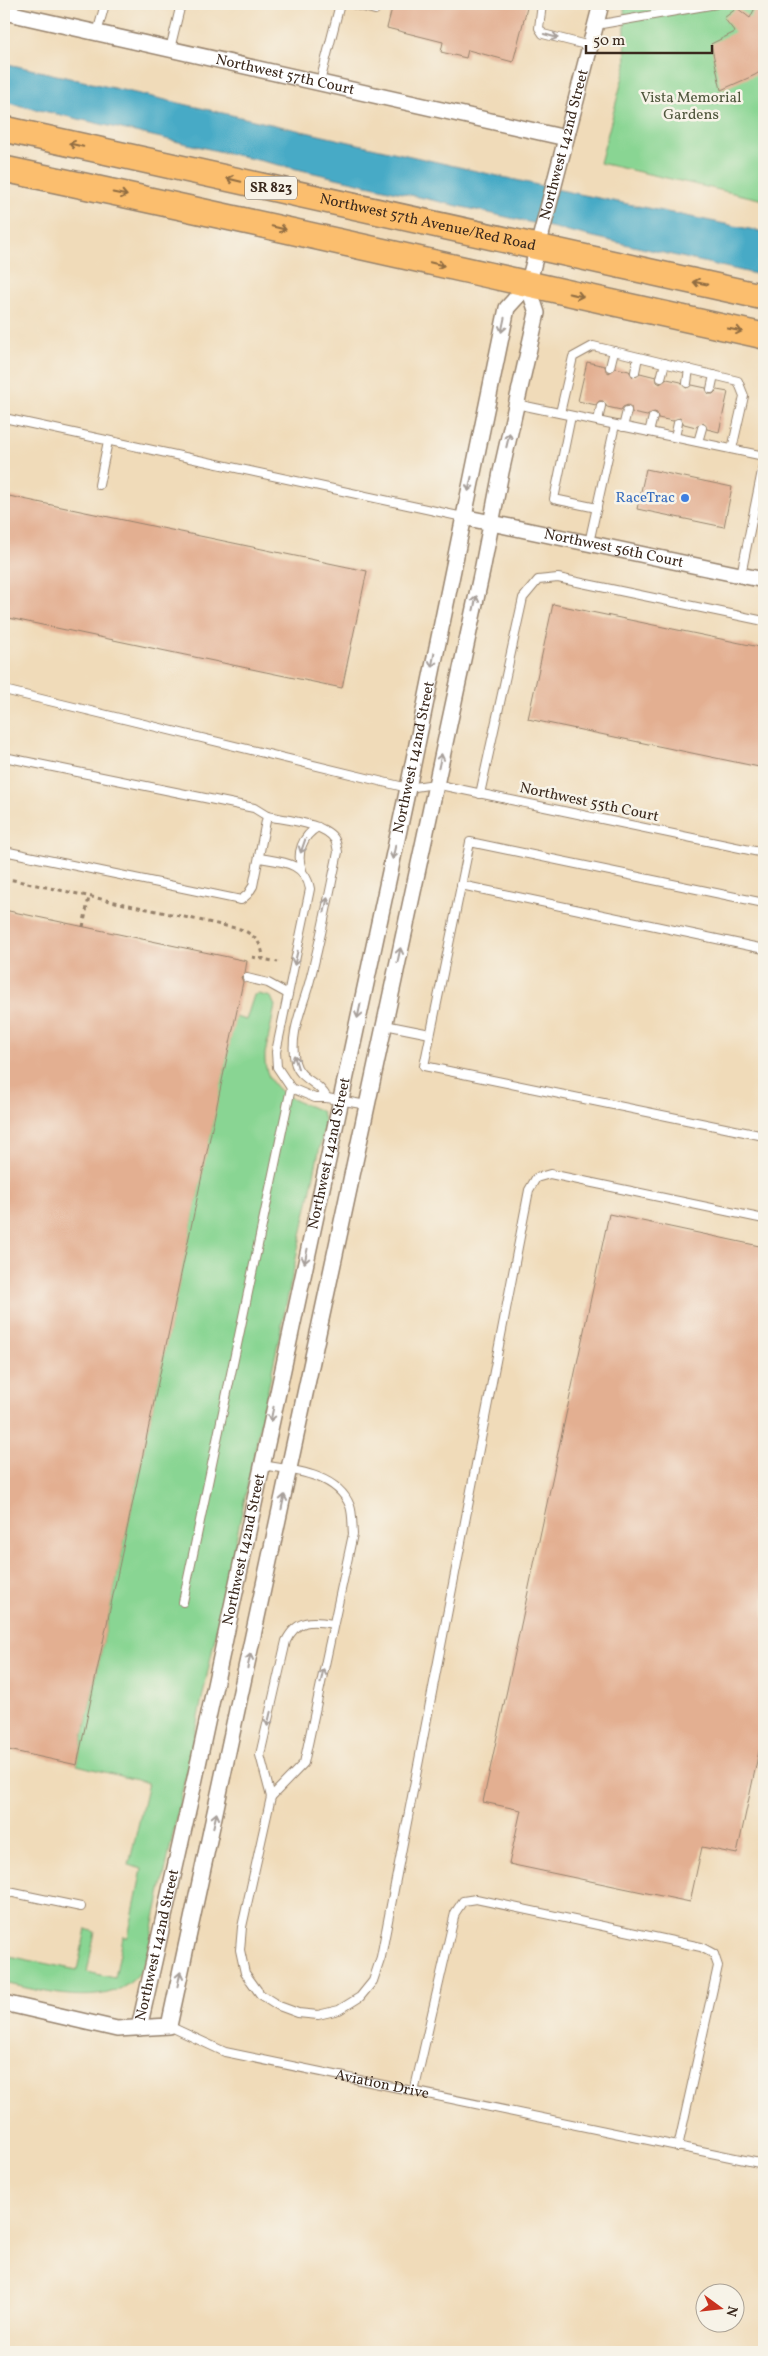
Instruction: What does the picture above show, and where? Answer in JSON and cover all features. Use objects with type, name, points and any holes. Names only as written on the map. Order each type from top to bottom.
[{"type":"main road","name":"Northwest 57th Avenue/Red Road","points":[[4,129],[540,240],[764,298]]},
{"type":"main road","name":"SR 823","points":[[4,169],[210,212],[528,285],[764,336]]},
{"type":"street","name":"Northwest 142nd Street","points":[[139,2028],[262,1465],[333,1098],[408,788],[507,308],[528,285],[601,4]]},
{"type":"street","name":"Northwest 57th Court","points":[[4,12],[566,138]]},
{"type":"street","name":"Northwest 142nd Street","points":[[169,2026],[290,1470],[516,404],[537,313],[528,285]]},
{"type":"street","name":"Northwest 56th Court","points":[[463,517],[764,580]]},
{"type":"street","name":"Aviation Drive","points":[[4,2004],[117,2029],[169,2026]]},
{"type":"lane","points":[[97,33],[105,4]]},
{"type":"lane","points":[[170,49],[181,4]]},
{"type":"lane","points":[[320,82],[340,4]]},
{"type":"lane","points":[[352,4],[376,10]]},
{"type":"lane","points":[[542,4],[539,28],[543,34],[590,46]]},
{"type":"lane","points":[[596,26],[716,4]]},
{"type":"lane","points":[[560,413],[573,357],[593,346],[738,381],[744,396],[732,449]]},
{"type":"lane","points":[[610,367],[614,351]]},
{"type":"lane","points":[[635,372],[638,357]]},
{"type":"lane","points":[[661,378],[665,363]]},
{"type":"lane","points":[[687,384],[689,369]]},
{"type":"lane","points":[[711,389],[714,375]]},
{"type":"lane","points":[[516,404],[764,456]]},
{"type":"lane","points":[[598,421],[601,406]]},
{"type":"lane","points":[[623,427],[627,412]]},
{"type":"lane","points":[[571,416],[554,499],[597,508]]},
{"type":"lane","points":[[649,432],[653,417]]},
{"type":"lane","points":[[4,418],[463,517]]},
{"type":"lane","points":[[675,437],[678,423]]},
{"type":"lane","points":[[589,543],[615,425]]},
{"type":"lane","points":[[698,442],[702,428]]},
{"type":"lane","points":[[99,485],[108,441]]},
{"type":"lane","points":[[741,575],[764,461]]},
{"type":"lane","points":[[480,794],[523,598],[538,580],[558,578],[764,621]]},
{"type":"lane","points":[[4,690],[408,788]]},
{"type":"lane","points":[[4,757],[254,808],[267,816],[318,827],[329,833],[335,841],[338,852],[310,980],[294,1036],[294,1054],[297,1068],[306,1079],[319,1086],[333,1098]]},
{"type":"lane","name":"Northwest 55th Court","points":[[408,788],[435,784],[764,854]]},
{"type":"lane","points":[[4,851],[240,900],[248,894],[253,886],[267,816]]},
{"type":"lane","points":[[318,827],[303,840],[300,855],[302,870],[308,879],[310,889],[276,1052],[277,1067],[291,1088],[315,1098],[333,1098],[367,1105]]},
{"type":"lane","points":[[764,903],[470,842],[424,1066],[764,1136]]},
{"type":"lane","points":[[259,858],[287,863],[302,870]]},
{"type":"lane","points":[[462,885],[764,949]]},
{"type":"lane","points":[[247,978],[268,983],[288,994]]},
{"type":"lane","points":[[385,1025],[430,1034]]},
{"type":"lane","points":[[183,1602],[291,1088]]},
{"type":"lane","points":[[333,1624],[317,1621],[303,1623],[292,1631],[286,1641],[260,1756],[271,1797],[242,1927],[240,1950],[245,1973],[260,1994],[279,2006],[298,2013],[318,2015],[339,2010],[360,1997],[374,1981],[381,1957],[529,1190],[536,1178],[550,1174],[764,1219]]},
{"type":"lane","points":[[262,1465],[290,1470],[326,1480],[340,1490],[351,1508],[353,1534],[304,1763],[271,1797]]},
{"type":"lane","points":[[4,1891],[81,1908]]},
{"type":"lane","points":[[414,2092],[455,1913],[463,1901],[476,1899],[702,1947],[714,1954],[718,1966],[678,2147]]},
{"type":"lane","name":"Aviation Drive","points":[[169,2026],[225,2052],[764,2164]]},
{"type":"path","points":[[4,878],[240,929],[257,940],[262,950],[263,959]]},
{"type":"path","points":[[83,926],[89,897]]},
{"type":"path","points":[[252,956],[278,962]]},
{"type":"green space","name":"Vista Memorial Gardens","points":[[624,4],[764,4],[764,200],[600,163],[626,65]]},
{"type":"green space","points":[[254,995],[271,997],[275,1006],[265,1054],[268,1076],[273,1084],[288,1097],[322,1112],[325,1123],[147,1956],[134,1979],[121,1988],[106,1993],[89,1996],[72,1995],[4,1983],[4,1955],[77,1970],[86,1929],[95,1932],[87,1972],[115,1978],[123,1937],[128,1937],[142,1869],[129,1865],[148,1783],[77,1765],[235,1017],[246,1020]]},
{"type":"water","points":[[4,63],[555,189],[764,232],[764,276],[4,102]]},
{"type":"building","points":[[393,4],[528,4],[513,62],[468,50],[466,58],[441,52],[443,42],[387,28]]},
{"type":"building","points":[[757,4],[764,4],[764,69],[721,90],[711,44],[735,32],[724,18],[737,8],[750,18]]},
{"type":"building","points":[[587,362],[605,366],[606,371],[609,373],[616,368],[629,371],[633,377],[640,373],[656,377],[657,382],[660,384],[667,379],[681,382],[686,388],[692,385],[706,388],[709,394],[713,394],[717,390],[728,392],[719,432],[707,429],[703,423],[696,427],[684,424],[680,418],[673,421],[658,418],[657,413],[654,412],[647,416],[632,413],[631,407],[628,405],[621,410],[607,407],[603,401],[599,401],[596,405],[578,401]]},
{"type":"building","name":"RaceTrac","points":[[646,469],[732,487],[724,527],[637,509]]},
{"type":"building","points":[[4,495],[367,571],[342,688],[4,617]]},
{"type":"building","points":[[553,604],[764,648],[764,768],[528,719]]},
{"type":"building","points":[[4,910],[247,961],[245,973],[241,977],[243,982],[77,1765],[4,1749]]},
{"type":"building","points":[[609,1214],[764,1247],[764,1728],[737,1854],[702,1847],[690,1902],[509,1864],[521,1810],[483,1802]]},
{"type":"place","name":"RaceTrac","points":[[685,498]]}]
